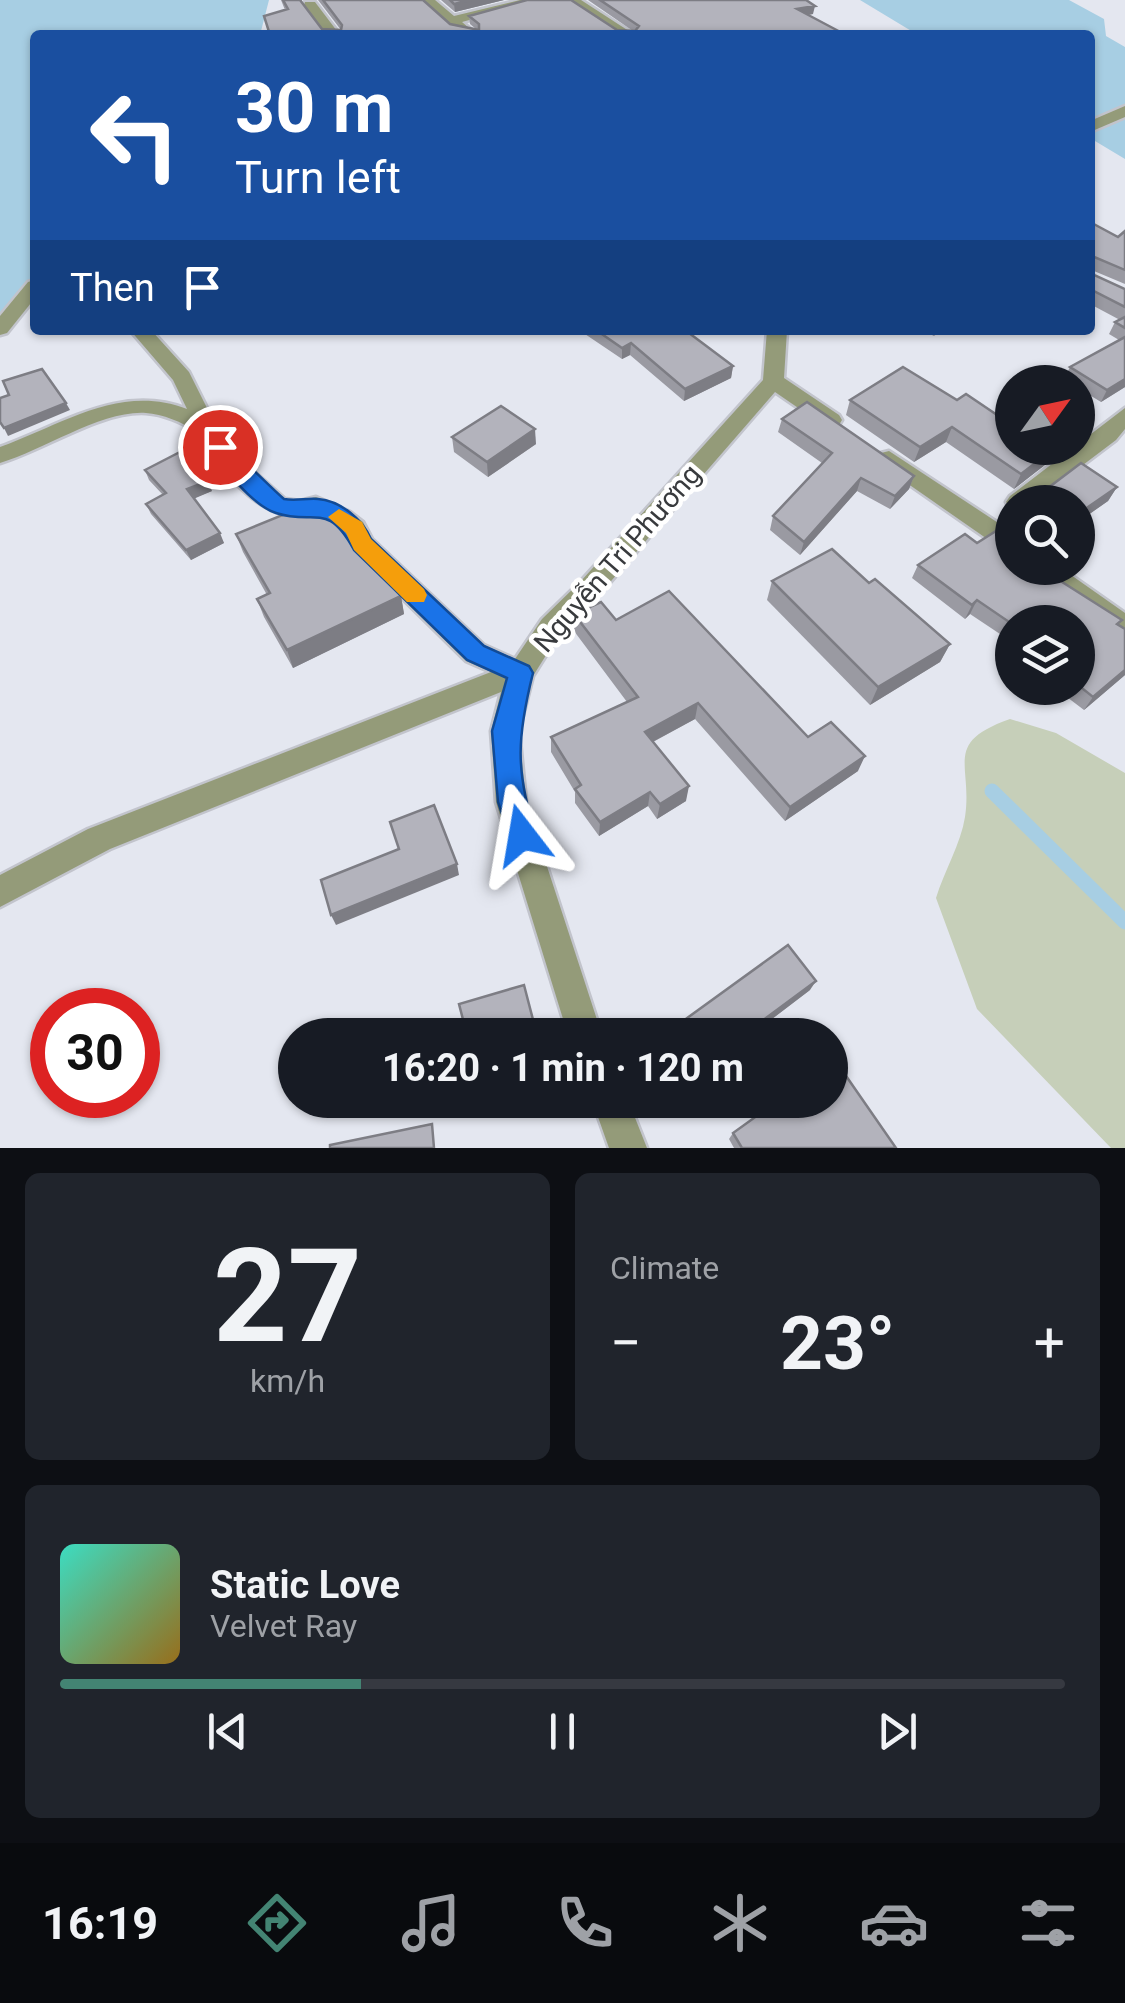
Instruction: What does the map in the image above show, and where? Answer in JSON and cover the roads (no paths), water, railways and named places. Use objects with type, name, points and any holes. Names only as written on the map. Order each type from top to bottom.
[{"type":"street","points":[[426,0],[462,30]]},
{"type":"street","points":[[448,21],[536,0]]},
{"type":"street","points":[[572,0],[620,30]]},
{"type":"street","points":[[310,5],[330,30]]},
{"type":"street","points":[[1095,126],[1125,111]]},
{"type":"street","points":[[0,329],[30,292]]},
{"type":"street","points":[[144,335],[182,377],[206,428],[232,466],[278,506],[300,510],[316,506],[342,518],[354,528],[362,544],[475,653],[520,673]]},
{"type":"street","points":[[777,335],[772,381],[995,531]]},
{"type":"street","name":"Nguyễn Tri Phương","points":[[580,1018],[511,802],[505,731],[520,673],[550,626],[590,588],[772,381]]},
{"type":"street","points":[[0,455],[97,414],[133,404],[150,404],[180,413],[206,428]]},
{"type":"street","points":[[1040,485],[1108,434],[1125,415]]},
{"type":"street","points":[[988,526],[995,520]]},
{"type":"street","points":[[1068,585],[1125,626]]},
{"type":"street","points":[[0,892],[99,839],[520,673]]},
{"type":"street","points":[[617,1118],[628,1148]]},
{"type":"water","points":[[0,0],[269,0],[261,30],[30,30],[30,289],[0,323]]},
{"type":"water","points":[[860,0],[1069,0],[1104,19],[1106,36],[1125,47],[1125,159],[1095,141],[1095,30],[910,30]]},
{"type":"waterway","points":[[992,791],[1125,922]]}]
